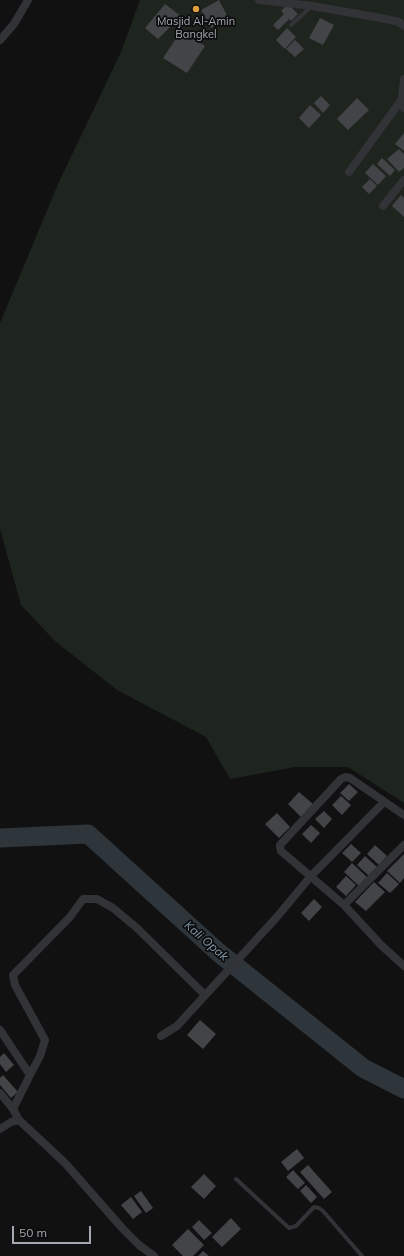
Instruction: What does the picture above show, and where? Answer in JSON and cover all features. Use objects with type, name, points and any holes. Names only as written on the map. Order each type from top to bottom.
[{"type":"street","points":[[0,40],[14,24],[28,0]]},
{"type":"street","points":[[259,0],[312,6],[381,18],[399,22],[404,26]]},
{"type":"street","points":[[404,78],[402,99],[404,108]]},
{"type":"street","points":[[349,172],[402,99]]},
{"type":"street","points":[[382,206],[404,180]]},
{"type":"street","points":[[404,815],[350,778],[345,777],[341,779],[280,845],[282,851],[344,905],[381,945],[404,966]]},
{"type":"street","points":[[161,1036],[176,1026],[276,918],[312,876],[384,802]]},
{"type":"street","points":[[344,905],[404,844]]},
{"type":"street","points":[[13,1109],[40,1056],[44,1040],[15,985],[13,975],[70,917],[83,899],[97,899],[113,908],[137,928],[205,995]]},
{"type":"street","points":[[0,1030],[30,1075]]},
{"type":"street","points":[[0,1094],[20,1120],[64,1163],[123,1229],[139,1245],[154,1256]]},
{"type":"street","points":[[0,1129],[11,1122],[20,1120]]},
{"type":"lane","points":[[292,25],[312,6]]},
{"type":"lane","points":[[236,1179],[289,1228],[296,1226],[314,1207],[323,1211],[362,1256]]},
{"type":"shaded area","points":[[140,0],[404,0],[404,803],[348,767],[295,767],[230,779],[206,737],[117,690],[55,641],[21,605],[0,529],[0,323],[58,184],[121,52]]},
{"type":"building","points":[[219,0],[229,19],[211,28],[201,10]]},
{"type":"building","points":[[165,4],[181,16],[158,39],[145,28]]},
{"type":"building","points":[[288,4],[298,14],[291,21],[289,19],[278,30],[273,25],[284,14],[281,11]]},
{"type":"building","points":[[320,18],[334,25],[323,45],[309,38]]},
{"type":"building","points":[[287,28],[296,37],[285,49],[276,40]]},
{"type":"building","points":[[181,31],[205,46],[187,73],[163,58]]},
{"type":"building","points":[[295,40],[304,49],[295,57],[286,49]]},
{"type":"building","points":[[321,96],[330,105],[323,113],[314,103]]},
{"type":"building","points":[[357,98],[369,110],[348,130],[337,119]]},
{"type":"building","points":[[310,105],[321,115],[309,128],[299,118]]},
{"type":"building","points":[[404,133],[404,151],[395,144]]},
{"type":"building","points":[[399,149],[404,154],[404,168],[399,172],[387,159]]},
{"type":"building","points":[[382,158],[395,170],[390,176],[377,164]]},
{"type":"building","points":[[373,164],[386,176],[378,185],[365,173]]},
{"type":"building","points":[[370,179],[377,186],[369,194],[362,187]]},
{"type":"building","points":[[401,195],[404,198],[404,217],[392,206]]},
{"type":"building","points":[[349,784],[358,792],[349,801],[340,793]]},
{"type":"building","points":[[299,792],[313,804],[301,817],[288,804]]},
{"type":"building","points":[[341,796],[351,805],[342,815],[332,805]]},
{"type":"building","points":[[324,811],[332,819],[324,828],[315,819]]},
{"type":"building","points":[[277,813],[290,827],[279,838],[265,824]]},
{"type":"building","points":[[311,825],[320,833],[311,843],[302,834]]},
{"type":"building","points":[[351,844],[361,853],[352,862],[342,853]]},
{"type":"building","points":[[375,845],[387,856],[379,865],[367,854]]},
{"type":"building","points":[[404,854],[404,878],[400,883],[387,871]]},
{"type":"building","points":[[365,856],[377,867],[369,876],[357,865]]},
{"type":"building","points":[[352,863],[367,877],[359,886],[344,872]]},
{"type":"building","points":[[387,873],[399,884],[390,893],[378,883]]},
{"type":"building","points":[[346,876],[356,885],[346,896],[336,887]]},
{"type":"building","points":[[374,882],[385,892],[366,911],[355,902]]},
{"type":"building","points":[[314,899],[322,907],[309,921],[301,913]]},
{"type":"building","points":[[200,1020],[216,1034],[203,1049],[187,1035]]},
{"type":"building","points":[[4,1053],[14,1065],[6,1072],[0,1064],[0,1057]]},
{"type":"building","points":[[3,1075],[18,1092],[11,1098],[0,1085],[0,1078]]},
{"type":"building","points":[[297,1149],[304,1158],[288,1171],[281,1162]]},
{"type":"building","points":[[308,1165],[332,1192],[324,1199],[300,1172]]},
{"type":"building","points":[[293,1170],[305,1183],[298,1189],[286,1177]]},
{"type":"building","points":[[204,1174],[216,1186],[204,1199],[191,1187]]},
{"type":"building","points":[[306,1185],[317,1197],[311,1203],[300,1191]]},
{"type":"building","points":[[141,1191],[153,1208],[146,1213],[134,1196]]},
{"type":"building","points":[[131,1197],[142,1212],[133,1219],[121,1205]]},
{"type":"building","points":[[231,1218],[241,1229],[222,1247],[212,1237]]},
{"type":"building","points":[[199,1220],[212,1233],[204,1240],[192,1227]]},
{"type":"building","points":[[188,1229],[204,1245],[193,1256],[183,1256],[172,1245]]},
{"type":"building","points":[[203,1251],[209,1256],[198,1256]]},
{"type":"waterway","name":"Kali Opak","points":[[0,838],[88,834],[218,952],[363,1068],[404,1089]]},
{"type":"place","name":"Masjid Al-Amin Bangkel","points":[[196,9]]}]
